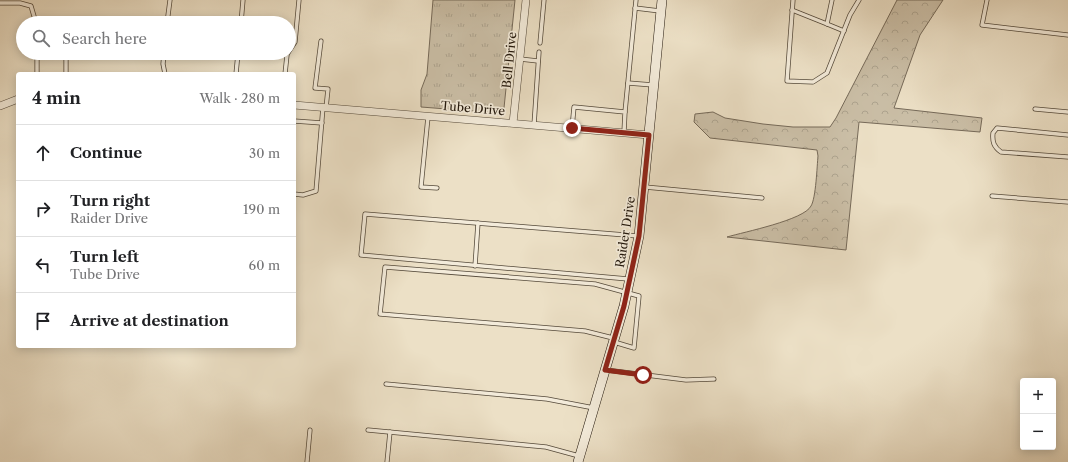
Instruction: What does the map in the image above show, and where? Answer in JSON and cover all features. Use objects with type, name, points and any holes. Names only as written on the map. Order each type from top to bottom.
[{"type":"main road","name":"Raider Drive","points":[[579,459],[627,292],[639,236],[662,0]]},
{"type":"street","name":"Bell Drive","points":[[513,123],[526,0]]},
{"type":"street","points":[[0,106],[16,100]]},
{"type":"street","name":"Tube Drive","points":[[296,106],[649,135]]},
{"type":"lane","points":[[168,16],[170,0]]},
{"type":"lane","points":[[242,16],[243,0]]},
{"type":"lane","points":[[296,32],[299,0]]},
{"type":"lane","points":[[540,43],[544,0]]},
{"type":"lane","points":[[624,132],[636,0]]},
{"type":"lane","points":[[793,0],[787,81],[813,82],[827,73],[850,15],[859,0]]},
{"type":"lane","points":[[827,24],[832,0]]},
{"type":"lane","points":[[987,0],[982,25],[1068,35]]},
{"type":"lane","points":[[0,3],[20,3],[31,6],[34,16]]},
{"type":"lane","points":[[635,8],[661,11]]},
{"type":"lane","points":[[792,10],[844,31]]},
{"type":"lane","points":[[296,194],[303,195],[316,191],[322,124],[328,90],[315,88],[321,41]]},
{"type":"lane","points":[[534,125],[539,52]]},
{"type":"lane","points":[[37,60],[37,72]]},
{"type":"lane","points":[[66,60],[66,72]]},
{"type":"lane","points":[[163,60],[165,72]]},
{"type":"lane","points":[[236,72],[237,60]]},
{"type":"lane","points":[[285,72],[286,60]]},
{"type":"lane","points":[[520,60],[538,61]]},
{"type":"lane","points":[[628,82],[654,85]]},
{"type":"lane","points":[[572,128],[574,107],[625,112]]},
{"type":"lane","points":[[1035,109],[1068,112]]},
{"type":"lane","points":[[428,116],[421,187],[437,188]]},
{"type":"lane","points":[[296,122],[322,124]]},
{"type":"lane","points":[[1068,135],[997,128],[993,133],[992,139],[995,147],[1001,152],[1068,157]]},
{"type":"lane","points":[[644,187],[762,198]]},
{"type":"lane","points":[[992,196],[1068,202]]},
{"type":"lane","points":[[629,279],[361,255],[365,214],[639,236]]},
{"type":"lane","points":[[476,266],[478,223]]},
{"type":"lane","points":[[385,267],[595,284],[627,292],[639,296],[634,348],[585,331],[380,314],[385,267]]},
{"type":"lane","points":[[605,370],[686,380],[714,379]]},
{"type":"lane","points":[[386,384],[547,399],[594,408]]},
{"type":"lane","points":[[307,462],[310,430]]},
{"type":"lane","points":[[368,430],[546,447],[579,459]]},
{"type":"lane","points":[[387,462],[390,432]]},
{"type":"green space","points":[[433,0],[515,0],[504,108],[499,113],[421,107],[421,90],[427,74]]},
{"type":"green space","points":[[897,0],[943,0],[920,35],[894,108],[982,118],[980,132],[859,122],[846,250],[727,237],[786,221],[806,211],[813,202],[818,156],[817,150],[710,138],[694,122],[695,114],[713,112],[725,118],[763,124],[793,127],[830,127]]},
{"type":"route","points":[[572,128],[649,135],[639,236],[624,306],[605,370],[643,375]]}]
